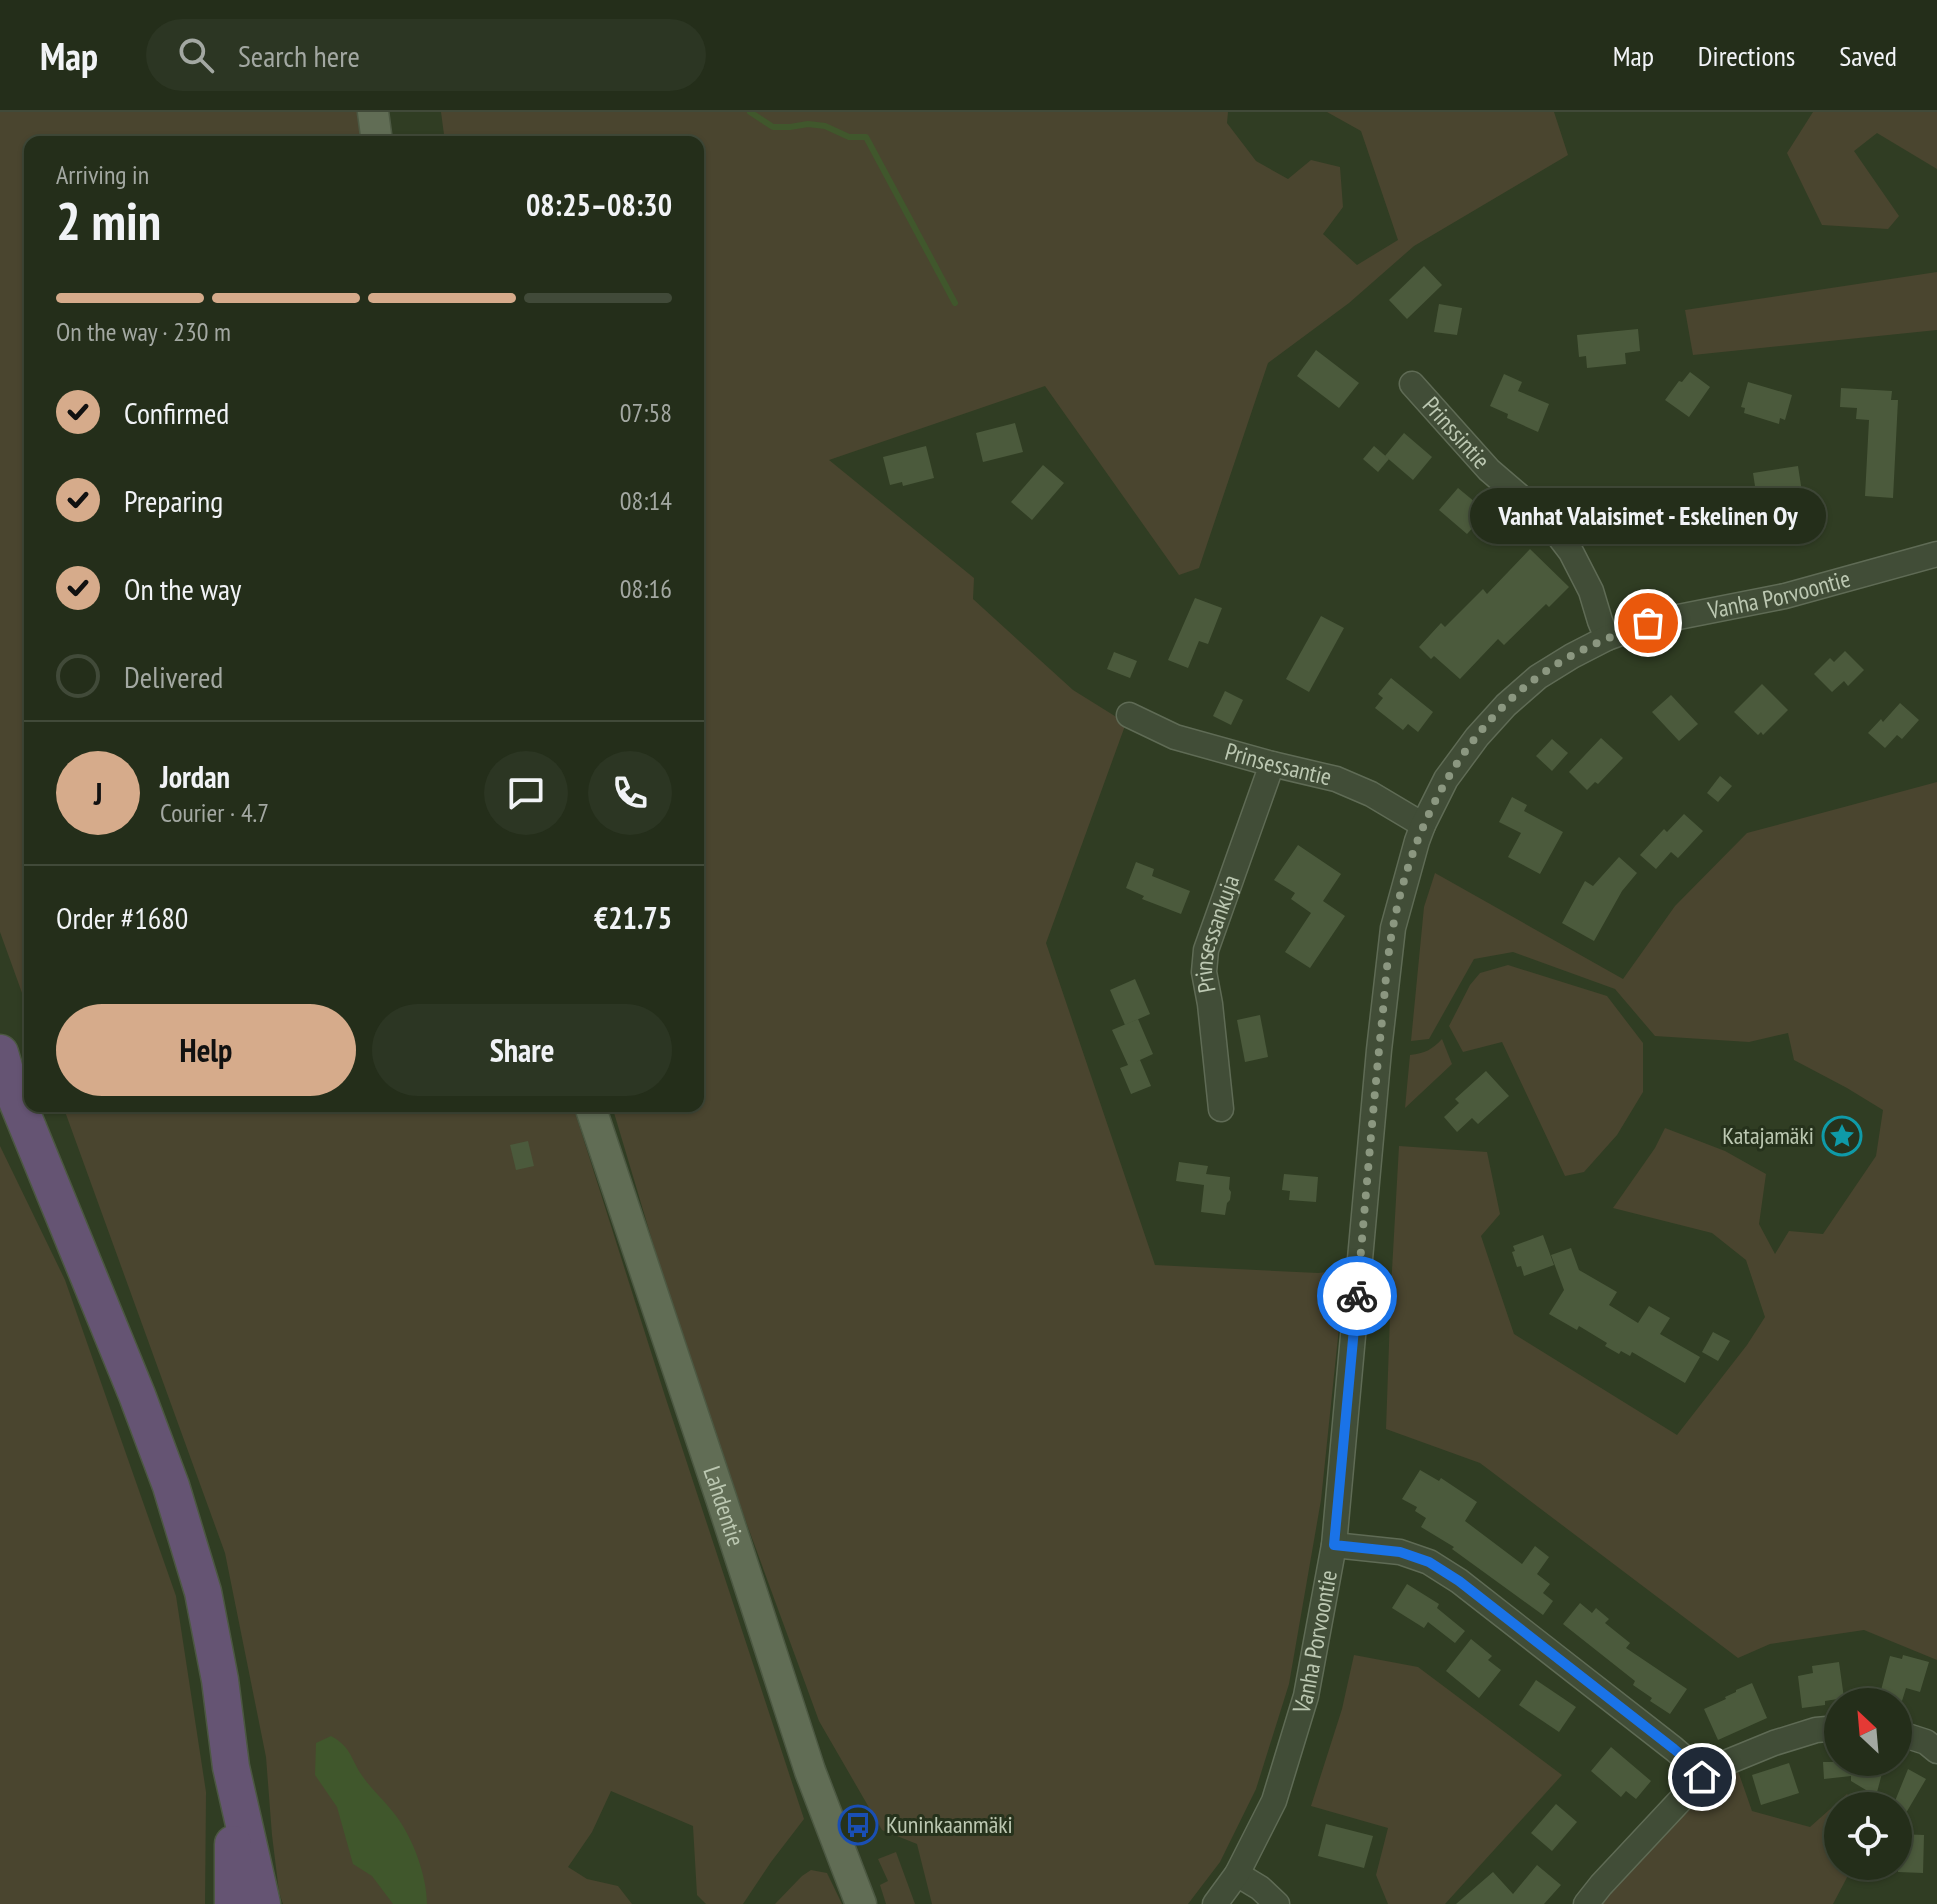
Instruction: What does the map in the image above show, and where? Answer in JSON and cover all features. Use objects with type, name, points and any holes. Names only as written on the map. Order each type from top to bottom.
[{"type":"highway","points":[[0,1053],[171,1486],[203,1592],[220,1680],[231,1767],[262,1904]]},
{"type":"highway","points":[[231,1767],[233,1904]]},
{"type":"main road","points":[[373,112],[376,136]]},
{"type":"main road","name":"Lahdentie","points":[[592,1112],[810,1771],[861,1904]]},
{"type":"street","name":"Prinssintie","points":[[1412,384],[1489,470],[1545,518],[1571,552],[1591,591],[1607,638]]},
{"type":"street","name":"Vanha Porvoontie","points":[[1215,1904],[1237,1874],[1274,1801],[1306,1696],[1334,1545],[1393,928],[1423,825],[1446,779],[1506,705],[1538,677],[1607,638],[1648,623],[1785,596],[1937,554]]},
{"type":"street","name":"Prinsessantie","points":[[1129,715],[1175,737],[1336,779],[1371,794],[1423,825]]},
{"type":"street","name":"Prinsessankuja","points":[[1221,1109],[1204,972],[1206,950],[1272,764]]},
{"type":"street","points":[[1334,1545],[1400,1552],[1429,1562],[1449,1574],[1664,1741],[1702,1777]]},
{"type":"street","points":[[1586,1904],[1702,1777],[1730,1761],[1774,1743],[1824,1729]]},
{"type":"street","points":[[1912,1738],[1926,1742],[1937,1751]]},
{"type":"street","points":[[1237,1874],[1260,1888],[1277,1904]]},
{"type":"shaded area","points":[[0,112],[357,112],[360,136],[24,136],[24,998],[0,932]]},
{"type":"shaded area","points":[[441,112],[1228,112],[1227,123],[1256,161],[1288,179],[1311,160],[1340,167],[1343,207],[1323,234],[1357,265],[1398,240],[1361,131],[1327,112],[1554,112],[1568,155],[1414,246],[1349,303],[1268,363],[1199,568],[1179,575],[1045,386],[829,460],[974,578],[973,599],[1073,690],[1126,723],[1046,943],[1155,1265],[1318,1273],[1345,1270],[1321,1500],[1289,1684],[1256,1789],[1220,1862],[1188,1904],[932,1904],[917,1844],[882,1830],[819,1721],[672,1307],[614,1112],[704,1112],[704,136],[444,136]]},
{"type":"shaded area","points":[[1813,112],[1937,112],[1937,169],[1877,133],[1854,151],[1899,216],[1888,229],[1822,225],[1787,153]]},
{"type":"shaded area","points":[[1937,272],[1937,330],[1693,355],[1685,310]]},
{"type":"shaded area","points":[[1937,782],[1937,1660],[1864,1630],[1770,1644],[1738,1658],[1480,1463],[1386,1429],[1399,1146],[1487,1152],[1500,1214],[1481,1236],[1514,1334],[1677,1435],[1765,1317],[1746,1260],[1712,1233],[1613,1208],[1655,1148],[1665,1128],[1725,1151],[1766,1174],[1759,1224],[1775,1254],[1789,1231],[1823,1234],[1876,1156],[1883,1110],[1794,1060],[1788,1033],[1749,1042],[1655,1036],[1615,989],[1513,952],[1474,959],[1429,1039],[1411,1041],[1424,907],[1435,873],[1623,979],[1675,906],[1747,833]]},
{"type":"shaded area","points":[[1508,965],[1607,996],[1643,1043],[1643,1092],[1617,1135],[1584,1172],[1565,1176],[1502,1042],[1463,1052],[1449,1026],[1470,985],[1480,973]]},
{"type":"shaded area","points":[[1442,1039],[1452,1064],[1405,1108],[1410,1055],[1428,1050]]},
{"type":"shaded area","points":[[65,1112],[575,1112],[804,1819],[743,1904],[706,1904],[697,1895],[693,1826],[611,1791],[592,1832],[568,1867],[587,1879],[618,1886],[632,1904],[283,1904],[272,1835],[266,1757],[225,1553]]},
{"type":"shaded area","points":[[0,1146],[65,1280],[176,1596],[206,1792],[205,1904],[0,1904]]},
{"type":"shaded area","points":[[1354,1655],[1418,1667],[1562,1775],[1445,1904],[1388,1904],[1376,1875],[1388,1828],[1311,1806],[1342,1709]]},
{"type":"shaded area","points":[[331,1736],[346,1748],[365,1779],[406,1832],[421,1868],[427,1904],[393,1904],[372,1876],[353,1864],[337,1807],[315,1775],[316,1743]]},
{"type":"shaded area","points":[[1738,1771],[1752,1811],[1810,1827],[1824,1815],[1824,1880],[1846,1880],[1833,1904],[1594,1904],[1701,1796]]},
{"type":"shaded area","points":[[896,1852],[915,1904],[886,1904],[880,1885],[888,1881],[878,1859]]},
{"type":"shaded area","points":[[811,1870],[827,1873],[842,1904],[775,1904],[802,1876]]},
{"type":"building","points":[[1424,266],[1442,285],[1407,319],[1389,300]]},
{"type":"building","points":[[1439,304],[1462,308],[1457,335],[1434,332]]},
{"type":"building","points":[[1638,329],[1640,351],[1625,353],[1626,364],[1587,368],[1586,356],[1579,357],[1577,335]]},
{"type":"building","points":[[1316,350],[1359,383],[1339,408],[1297,376]]},
{"type":"building","points":[[1690,372],[1710,387],[1689,417],[1665,400]]},
{"type":"building","points":[[1504,374],[1522,382],[1518,391],[1549,404],[1538,432],[1507,418],[1508,414],[1490,406]]},
{"type":"building","points":[[1748,382],[1792,395],[1785,420],[1780,418],[1779,424],[1744,413],[1745,408],[1741,407]]},
{"type":"building","points":[[1841,388],[1892,391],[1891,400],[1898,400],[1893,498],[1865,496],[1869,420],[1856,419],[1857,408],[1840,407]]},
{"type":"building","points":[[1015,423],[1023,452],[983,462],[976,433]]},
{"type":"building","points":[[1404,433],[1432,457],[1413,480],[1385,456]]},
{"type":"building","points":[[926,446],[934,478],[903,486],[902,482],[890,485],[883,457]]},
{"type":"building","points":[[1374,446],[1389,459],[1378,472],[1363,459]]},
{"type":"building","points":[[1043,465],[1064,483],[1032,520],[1011,502]]},
{"type":"building","points":[[1798,466],[1802,492],[1798,493],[1799,498],[1763,503],[1762,498],[1757,499],[1753,473]]},
{"type":"building","points":[[1458,488],[1487,512],[1467,534],[1439,510]]},
{"type":"building","points":[[1615,493],[1667,503],[1662,528],[1610,517]]},
{"type":"building","points":[[1530,549],[1569,587],[1549,607],[1546,604],[1504,645],[1498,639],[1460,679],[1419,647],[1441,623],[1445,627],[1483,589],[1487,594]]},
{"type":"building","points":[[1195,598],[1222,608],[1208,644],[1199,641],[1188,668],[1168,660]]},
{"type":"building","points":[[1321,616],[1344,628],[1309,692],[1286,679]]},
{"type":"building","points":[[1845,651],[1864,670],[1848,686],[1844,681],[1832,692],[1814,674],[1830,658],[1834,662]]},
{"type":"building","points":[[1114,652],[1137,661],[1130,678],[1107,669]]},
{"type":"building","points":[[1391,678],[1433,712],[1418,732],[1408,724],[1403,730],[1375,708],[1383,698],[1378,694]]},
{"type":"building","points":[[1762,684],[1788,710],[1763,735],[1761,732],[1758,735],[1734,712]]},
{"type":"building","points":[[1225,691],[1243,700],[1231,725],[1213,716]]},
{"type":"building","points":[[1671,695],[1698,724],[1679,741],[1652,712]]},
{"type":"building","points":[[1900,703],[1919,720],[1902,739],[1897,735],[1885,748],[1868,733]]},
{"type":"building","points":[[1601,738],[1623,758],[1598,784],[1595,782],[1587,790],[1569,772]]},
{"type":"building","points":[[1552,739],[1568,753],[1552,771],[1536,756]]},
{"type":"building","points":[[1720,776],[1732,786],[1718,802],[1707,793]]},
{"type":"building","points":[[1512,797],[1527,805],[1524,811],[1563,832],[1540,874],[1508,857],[1521,833],[1499,822]]},
{"type":"building","points":[[1684,814],[1703,831],[1678,858],[1671,852],[1656,869],[1640,855],[1664,829],[1667,832]]},
{"type":"building","points":[[1298,845],[1341,874],[1323,901],[1345,916],[1310,968],[1285,952],[1311,913],[1291,899],[1295,893],[1274,880]]},
{"type":"building","points":[[1619,857],[1637,873],[1622,891],[1594,941],[1562,923],[1585,881],[1593,886]]},
{"type":"building","points":[[1136,862],[1154,869],[1152,876],[1190,891],[1181,914],[1142,899],[1144,896],[1126,888]]},
{"type":"building","points":[[1135,979],[1150,1014],[1125,1025],[1110,990]]},
{"type":"building","points":[[1260,1015],[1268,1057],[1245,1062],[1237,1020]]},
{"type":"building","points":[[1138,1019],[1153,1054],[1129,1065],[1140,1060],[1151,1086],[1131,1094],[1120,1068],[1128,1065],[1112,1030]]},
{"type":"building","points":[[1486,1071],[1509,1096],[1478,1124],[1472,1118],[1457,1132],[1444,1117],[1459,1103],[1455,1099]]},
{"type":"building","points":[[528,1141],[534,1166],[516,1170],[510,1145]]},
{"type":"building","points":[[1179,1162],[1208,1166],[1206,1174],[1230,1177],[1230,1200],[1225,1215],[1201,1212],[1204,1185],[1176,1181]]},
{"type":"building","points":[[1284,1174],[1318,1177],[1316,1202],[1289,1200],[1290,1191],[1282,1190]]},
{"type":"building","points":[[1543,1235],[1554,1265],[1524,1276],[1521,1266],[1517,1267],[1513,1246]]},
{"type":"building","points":[[1571,1248],[1579,1270],[1617,1292],[1609,1305],[1638,1323],[1649,1306],[1670,1318],[1660,1334],[1700,1357],[1685,1383],[1632,1352],[1630,1356],[1621,1351],[1619,1354],[1579,1326],[1577,1330],[1549,1314],[1564,1290],[1551,1255]]},
{"type":"building","points":[[1713,1332],[1730,1341],[1718,1361],[1702,1352]]},
{"type":"building","points":[[1420,1470],[1439,1481],[1441,1478],[1477,1502],[1465,1521],[1522,1564],[1535,1546],[1549,1557],[1537,1574],[1550,1584],[1543,1593],[1553,1601],[1543,1615],[1452,1549],[1454,1547],[1421,1527],[1426,1518],[1415,1511],[1417,1507],[1402,1499]]},
{"type":"building","points":[[1407,1584],[1439,1604],[1437,1608],[1465,1631],[1455,1643],[1428,1622],[1424,1628],[1392,1608]]},
{"type":"building","points":[[1580,1603],[1592,1613],[1596,1608],[1609,1619],[1605,1623],[1630,1643],[1626,1648],[1687,1689],[1670,1714],[1650,1701],[1652,1698],[1633,1685],[1635,1681],[1563,1624]]},
{"type":"building","points":[[1471,1639],[1492,1656],[1488,1660],[1501,1670],[1479,1698],[1446,1671]]},
{"type":"building","points":[[1903,1655],[1929,1662],[1920,1692],[1912,1688],[1882,1688],[1890,1656],[1902,1659]]},
{"type":"building","points":[[1839,1662],[1843,1688],[1824,1688],[1824,1705],[1802,1708],[1798,1676],[1813,1673],[1812,1666]]},
{"type":"building","points":[[1536,1680],[1576,1707],[1559,1732],[1519,1705]]},
{"type":"building","points":[[1752,1683],[1767,1718],[1718,1740],[1704,1709]]},
{"type":"building","points":[[1611,1747],[1651,1781],[1636,1799],[1626,1791],[1621,1797],[1591,1771]]},
{"type":"building","points":[[1823,1762],[1824,1776],[1851,1776],[1824,1779]]},
{"type":"building","points":[[1789,1763],[1799,1793],[1761,1805],[1752,1775]]},
{"type":"building","points":[[1912,1771],[1926,1779],[1912,1803],[1912,1792],[1899,1792],[1905,1776],[1912,1776]]},
{"type":"building","points":[[1851,1776],[1881,1776],[1877,1792],[1869,1792],[1851,1781]]},
{"type":"building","points":[[1556,1804],[1577,1822],[1552,1851],[1531,1833]]},
{"type":"building","points":[[1326,1824],[1373,1836],[1364,1868],[1318,1856]]},
{"type":"building","points":[[1912,1835],[1924,1835],[1923,1873],[1912,1873]]},
{"type":"building","points":[[1537,1865],[1561,1885],[1544,1904],[1456,1904],[1493,1872],[1513,1894]]},
{"type":"waterway","points":[[750,112],[773,127],[808,124],[825,126],[849,137],[866,137],[955,303]]},
{"type":"way so far","points":[[1357,1296],[1393,928],[1423,825],[1446,779],[1506,705],[1538,677],[1572,656],[1607,638],[1648,623]]},
{"type":"place","name":"Vanhat Valaisimet - Eskelinen Oy","points":[[1648,623]]},
{"type":"place","name":"Katajamäki","points":[[1842,1136]]},
{"type":"place","name":"Kuninkaanmäki","points":[[858,1825]]},
{"type":"route","points":[[1357,1296],[1334,1545],[1400,1552],[1429,1562],[1459,1581],[1674,1749],[1702,1777]]}]
